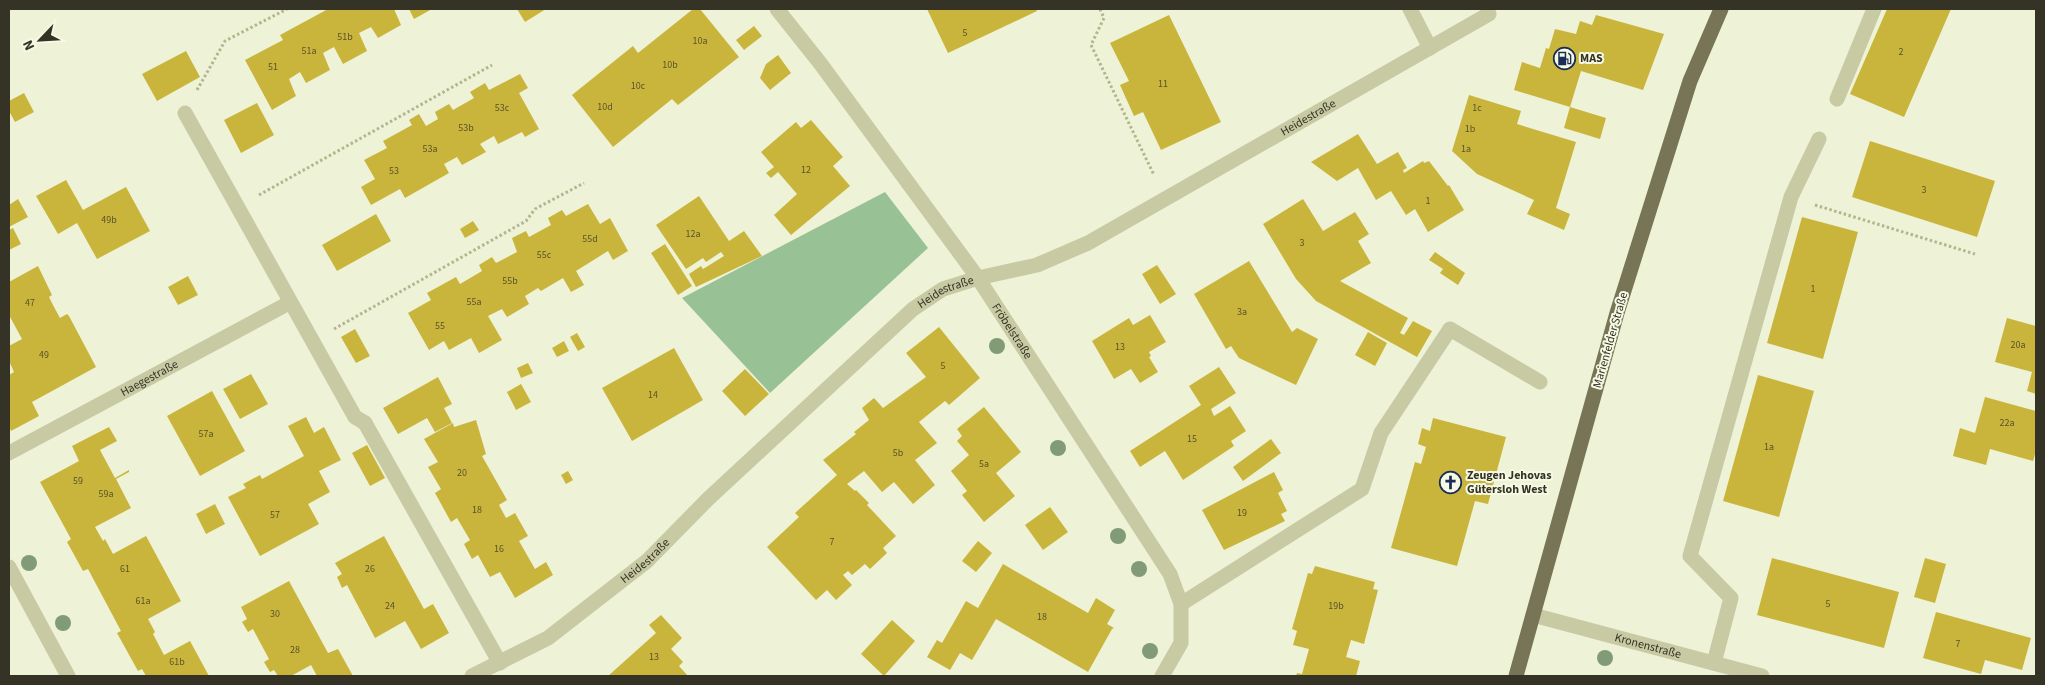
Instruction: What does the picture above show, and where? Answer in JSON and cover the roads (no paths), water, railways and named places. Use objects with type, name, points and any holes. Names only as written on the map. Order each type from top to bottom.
[{"type":"main road","name":"Marienfelder Straße","points":[[1516,676],[1620,304],[1690,81],[1721,9]]},
{"type":"street","name":"Fröbelstraße","points":[[778,9],[820,62],[978,278],[1170,574],[1181,604],[1181,643],[1162,676]]},
{"type":"street","points":[[1410,9],[1430,48]]},
{"type":"street","points":[[1837,99],[1874,9]]},
{"type":"street","name":"Heidestraße","points":[[472,676],[548,638],[647,561],[708,499],[913,309],[943,289],[978,278],[1037,265],[1088,243],[1490,14]]},
{"type":"street","points":[[184,113],[289,303],[355,417],[365,423],[500,663]]},
{"type":"street","points":[[1714,663],[1731,598],[1690,556],[1791,197],[1819,139]]},
{"type":"street","name":"Haegestraße","points":[[9,453],[289,303]]},
{"type":"street","points":[[1181,604],[1362,489],[1381,432],[1450,329],[1540,382]]},
{"type":"street","points":[[9,567],[68,676]]},
{"type":"street","name":"Kronenstraße","points":[[1533,616],[1762,676]]},
{"type":"place","name":"MAS","points":[[1564,58]]},
{"type":"place","name":"Zeugen Jehovas Gütersloh West","points":[[1451,482]]}]
